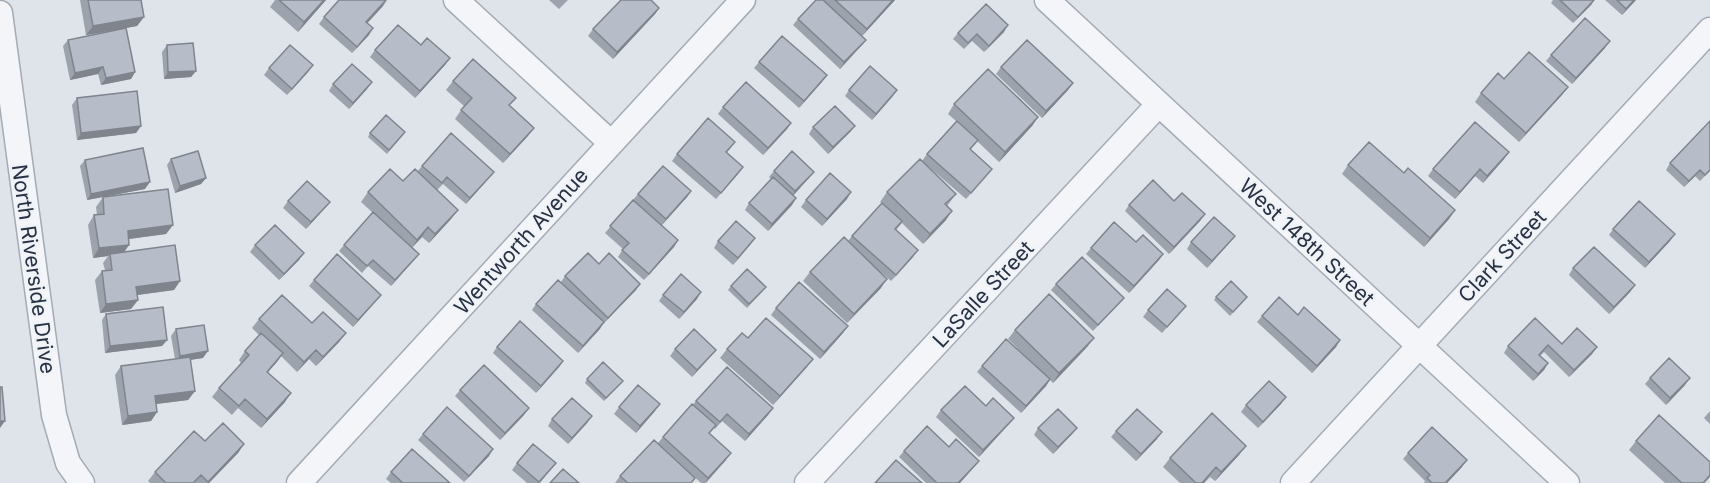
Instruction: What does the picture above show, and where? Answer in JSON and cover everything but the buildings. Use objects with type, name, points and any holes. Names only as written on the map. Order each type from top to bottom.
[{"type":"street","points":[[456,0],[611,143]]},
{"type":"street","name":"Wentworth Avenue","points":[[299,483],[743,0]]},
{"type":"street","name":"West 148th Street","points":[[1047,0],[1567,483]]},
{"type":"street","name":"North Riverside Drive","points":[[0,13],[54,415],[68,464],[82,483]]},
{"type":"street","name":"Clark Street","points":[[1293,483],[1710,30]]},
{"type":"street","name":"LaSalle Street","points":[[807,483],[1158,105]]}]
